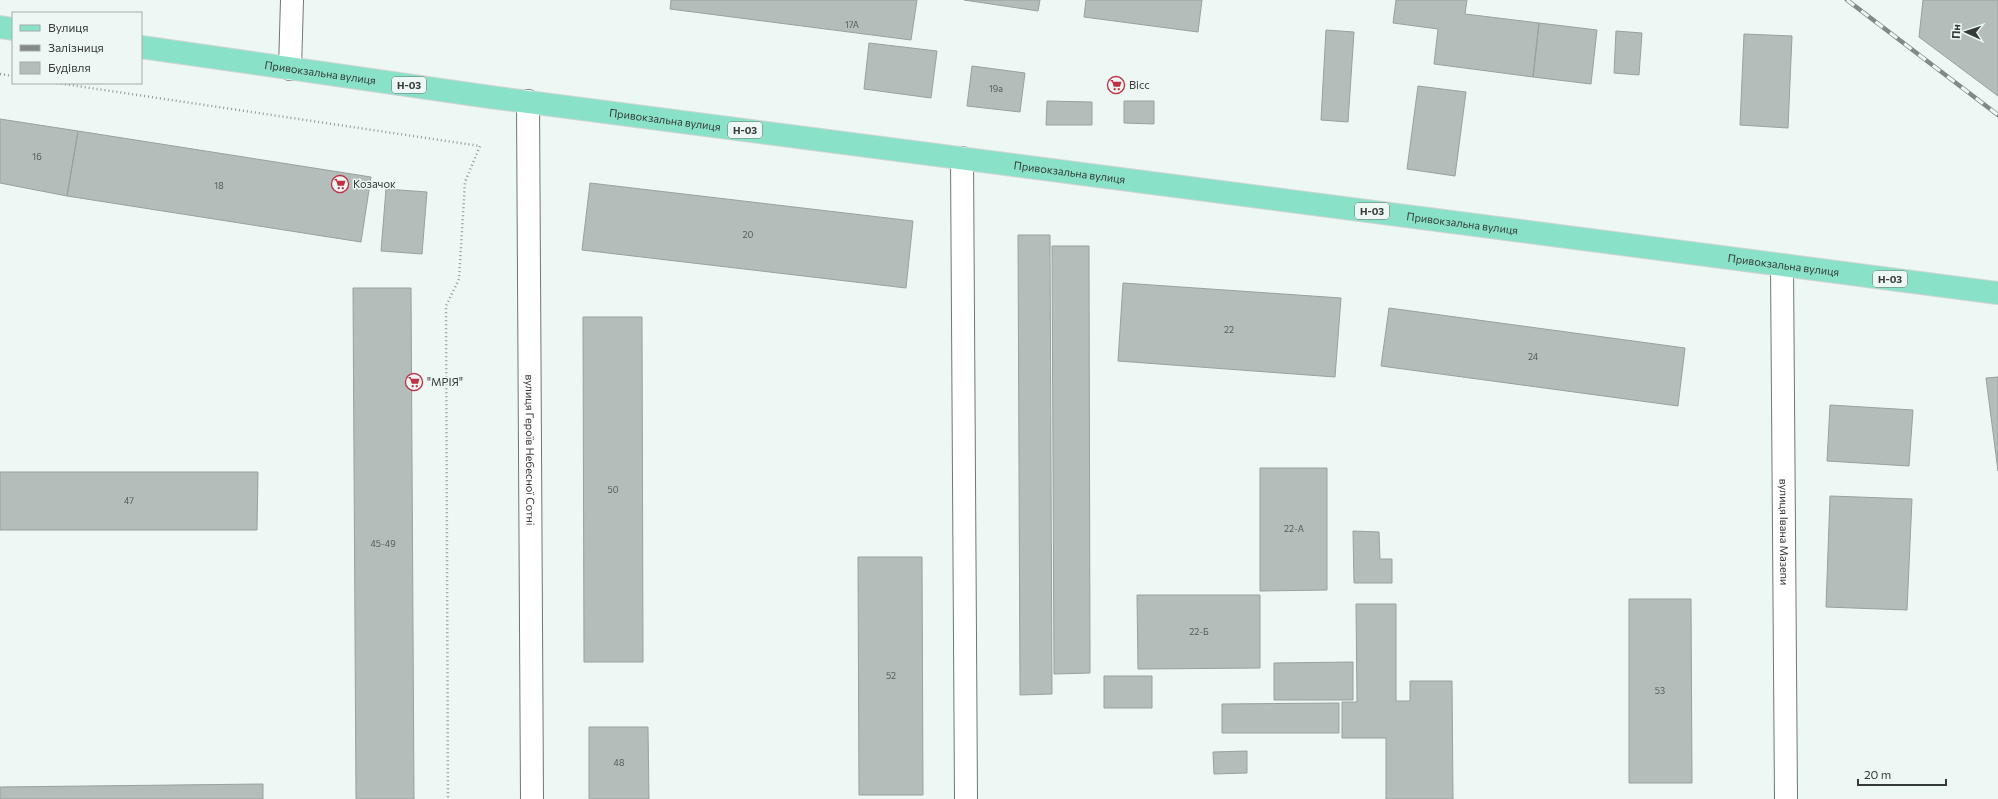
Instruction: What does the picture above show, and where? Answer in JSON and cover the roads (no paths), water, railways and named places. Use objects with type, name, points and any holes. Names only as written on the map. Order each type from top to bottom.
[{"type":"main road","points":[[0,27],[12,29]]},
{"type":"main road","name":"Привокзальна вулиця","points":[[142,47],[528,101],[1998,293]]},
{"type":"street","points":[[290,69],[292,0]]},
{"type":"street","name":"вулиця Героїв Небесної Сотні","points":[[528,101],[532,799]]},
{"type":"street","points":[[962,158],[966,799]]},
{"type":"street","name":"вулиця Івана Мазепи","points":[[1782,265],[1786,799]]},
{"type":"railway","points":[[1847,0],[1998,115]]},
{"type":"place","name":"Вісс","points":[[1116,85]]},
{"type":"place","name":"Козачок","points":[[340,184]]},
{"type":"place","name":"\"МРІЯ\"","points":[[414,382]]}]
